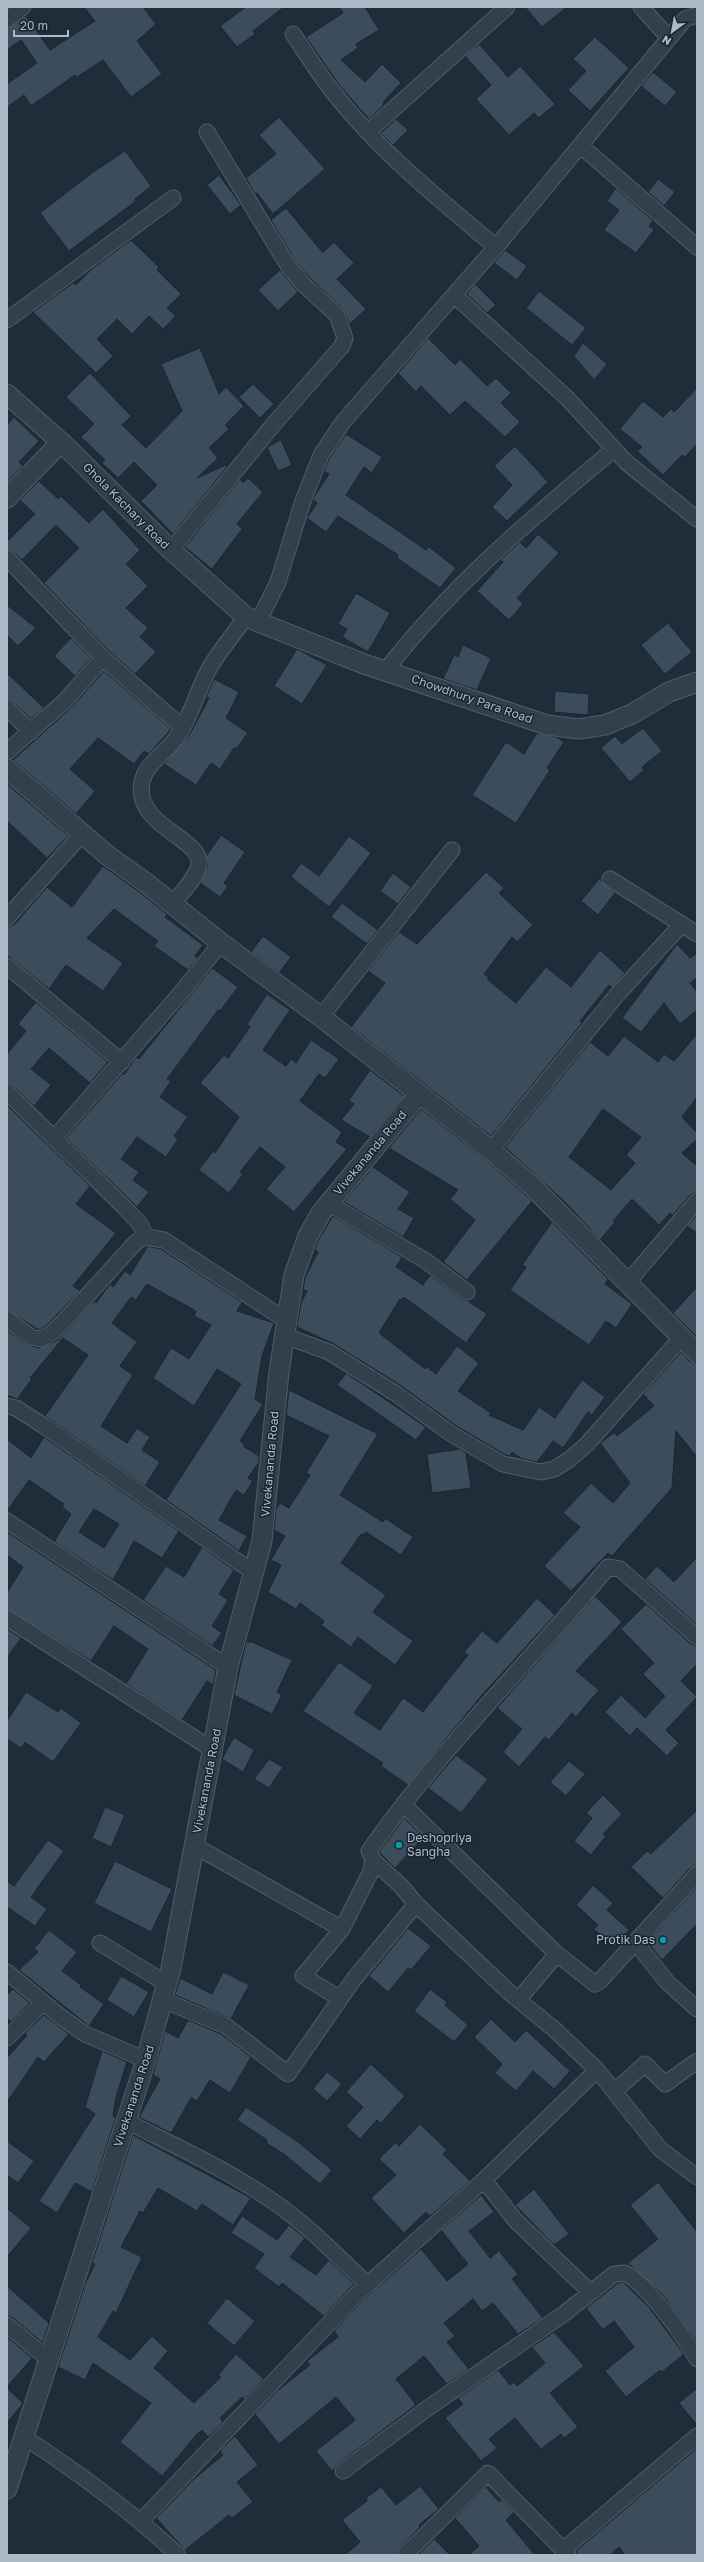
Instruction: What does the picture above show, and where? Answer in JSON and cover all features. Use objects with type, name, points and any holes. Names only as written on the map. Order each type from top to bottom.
[{"type":"street","points":[[7,20],[22,7]]},
{"type":"street","points":[[368,132],[507,7]]},
{"type":"street","points":[[640,7],[669,38]]},
{"type":"street","points":[[172,904],[196,873],[199,863],[195,851],[150,814],[142,801],[141,783],[144,773],[173,743],[183,728],[209,669],[252,619],[278,582],[303,502],[321,455],[343,422],[496,247],[669,38],[686,19],[697,14]]},
{"type":"street","points":[[293,34],[333,92],[368,132],[418,180],[496,247]]},
{"type":"street","points":[[171,550],[273,425],[342,346],[345,338],[337,315],[303,284],[288,267],[207,132]]},
{"type":"street","points":[[580,145],[697,248]]},
{"type":"street","points":[[7,320],[173,198]]},
{"type":"street","points":[[454,295],[567,398],[613,450],[697,519]]},
{"type":"street","name":"Ghola Kachary Road","points":[[7,394],[61,442],[171,550],[252,619]]},
{"type":"street","points":[[7,498],[61,442]]},
{"type":"street","points":[[386,670],[442,604],[498,548],[613,450]]},
{"type":"street","points":[[7,558],[103,658],[183,728]]},
{"type":"street","name":"Chowdhury Para Road","points":[[252,619],[364,664],[386,670],[547,725],[579,729],[606,725],[632,714],[669,692],[697,682]]},
{"type":"street","points":[[7,752],[65,701],[103,658]]},
{"type":"street","points":[[7,708],[31,732]]},
{"type":"street","points":[[7,769],[81,835],[221,943],[321,1017],[491,1150],[533,1187],[697,1353]]},
{"type":"street","points":[[7,918],[81,835]]},
{"type":"street","points":[[321,1017],[452,850]]},
{"type":"street","points":[[610,879],[697,934]]},
{"type":"street","points":[[491,1150],[616,996],[682,924]]},
{"type":"street","points":[[55,1137],[122,1062],[221,943]]},
{"type":"street","points":[[7,966],[122,1062]]},
{"type":"street","points":[[7,1092],[55,1137],[125,1208],[140,1224],[146,1237]]},
{"type":"street","name":"Vivekananda Road","points":[[7,2489],[11,2456],[24,2437],[146,2060],[165,1992],[195,1846],[228,1667],[264,1527],[270,1446],[294,1276],[308,1236],[328,1203],[420,1094]]},
{"type":"street","points":[[628,1282],[697,1201]]},
{"type":"street","points":[[328,1203],[426,1261],[467,1292]]},
{"type":"street","points":[[7,1319],[31,1337],[41,1339],[53,1332],[136,1242],[146,1237],[154,1236],[174,1247],[286,1329],[329,1352],[395,1393],[450,1433],[503,1464],[541,1472],[554,1469],[570,1460],[588,1444],[682,1337]]},
{"type":"street","points":[[7,1406],[16,1408],[44,1426],[253,1572]]},
{"type":"street","points":[[7,1521],[228,1667]]},
{"type":"street","points":[[697,1637],[620,1568],[608,1567],[461,1735],[404,1805],[370,1851],[373,1860],[402,1887],[416,1904],[510,1994],[519,1999],[597,2070],[660,2149],[697,2177]]},
{"type":"street","points":[[7,1618],[212,1750]]},
{"type":"street","points":[[404,1805],[557,1954],[594,1984],[636,1943],[697,1874]]},
{"type":"street","points":[[195,1846],[342,1929]]},
{"type":"street","points":[[339,1998],[303,1976],[342,1929],[371,1871],[373,1860]]},
{"type":"street","points":[[100,1943],[165,1992],[226,2026],[288,2074],[339,1998],[416,1904]]},
{"type":"street","points":[[636,1943],[668,1983],[697,2010]]},
{"type":"street","points":[[519,1999],[557,1954]]},
{"type":"street","points":[[7,1972],[43,2003],[85,2034],[146,2060]]},
{"type":"street","points":[[7,2038],[43,2003]]},
{"type":"street","points":[[615,2091],[645,2064],[664,2084],[697,2061]]},
{"type":"street","points":[[141,2521],[368,2285],[484,2180],[597,2070]]},
{"type":"street","points":[[126,2121],[219,2169],[272,2200],[304,2225],[368,2285]]},
{"type":"street","points":[[484,2180],[515,2220],[590,2292]]},
{"type":"street","points":[[343,2472],[428,2408],[565,2314],[590,2292],[614,2274],[625,2273],[632,2277],[674,2325],[697,2359]]},
{"type":"street","points":[[7,2325],[49,2360]]},
{"type":"street","points":[[405,2555],[488,2473],[566,2552],[697,2436]]},
{"type":"street","points":[[24,2437],[93,2483],[141,2521],[178,2555]]},
{"type":"building","points":[[84,7],[143,7],[156,24],[137,41],[162,74],[131,97],[103,60],[77,77],[75,75],[31,106],[24,95],[7,107],[7,84],[37,63],[21,40],[7,50],[7,29],[26,16],[50,50],[95,21]]},
{"type":"building","points":[[246,7],[284,7],[253,31],[255,34],[237,47],[220,26]]},
{"type":"building","points":[[339,7],[365,7],[379,30],[356,44],[358,48],[341,60],[365,82],[382,64],[401,83],[384,101],[383,106],[369,119],[340,86],[306,37],[343,13]]},
{"type":"building","points":[[525,7],[567,7],[542,27]]},
{"type":"building","points":[[595,37],[629,68],[590,111],[568,90],[586,71],[573,59]]},
{"type":"building","points":[[479,44],[508,77],[520,66],[555,104],[539,118],[534,113],[509,135],[476,99],[491,85],[465,56]]},
{"type":"building","points":[[653,72],[677,92],[665,106],[641,86]]},
{"type":"building","points":[[279,117],[325,169],[273,214],[257,193],[255,194],[246,178],[276,154],[259,135]]},
{"type":"building","points":[[396,119],[408,130],[393,145],[381,133]]},
{"type":"building","points":[[125,151],[151,186],[135,199],[136,201],[69,251],[40,213],[92,173]]},
{"type":"building","points":[[219,175],[241,205],[230,214],[207,185]]},
{"type":"building","points":[[658,179],[675,192],[664,206],[648,192]]},
{"type":"building","points":[[616,188],[653,221],[649,226],[654,230],[636,253],[604,230],[619,210],[607,201]]},
{"type":"building","points":[[286,208],[323,253],[334,242],[354,263],[337,279],[366,309],[350,324],[343,309],[310,278],[296,262],[271,220]]},
{"type":"building","points":[[131,240],[159,267],[157,270],[181,294],[167,308],[176,316],[163,329],[149,316],[132,334],[117,319],[97,339],[113,356],[96,373],[33,312],[73,283],[76,285],[93,268]]},
{"type":"building","points":[[505,250],[527,266],[517,280],[494,263]]},
{"type":"building","points":[[280,270],[298,292],[278,311],[258,290]]},
{"type":"building","points":[[475,284],[496,305],[487,313],[467,294]]},
{"type":"building","points":[[539,291],[586,328],[572,345],[526,308]]},
{"type":"building","points":[[428,338],[455,365],[460,359],[487,386],[496,378],[511,393],[501,403],[520,422],[505,437],[465,401],[450,415],[421,386],[416,392],[398,373]]},
{"type":"building","points":[[583,343],[607,364],[594,380],[574,356]]},
{"type":"building","points":[[200,348],[219,394],[226,387],[244,406],[225,425],[229,429],[209,448],[218,458],[197,478],[226,465],[227,467],[173,534],[141,501],[157,485],[134,462],[118,478],[102,463],[105,460],[81,437],[94,424],[66,397],[90,373],[131,416],[122,425],[146,448],[182,411],[161,364]]},
{"type":"building","points":[[253,384],[274,404],[260,418],[239,397]]},
{"type":"building","points":[[697,388],[697,444],[685,457],[682,455],[663,475],[637,451],[642,447],[620,429],[643,401],[663,417],[671,409],[674,412]]},
{"type":"building","points":[[14,417],[39,441],[19,462],[23,466],[7,482],[7,425]]},
{"type":"building","points":[[346,434],[382,457],[372,473],[364,467],[346,495],[426,550],[429,547],[456,568],[440,588],[397,558],[398,555],[338,516],[326,532],[307,518],[317,503],[313,500],[314,497],[329,474],[324,471],[329,459]]},
{"type":"building","points":[[281,440],[292,465],[278,471],[267,447]]},
{"type":"building","points":[[515,446],[548,482],[507,521],[492,507],[512,485],[494,466]]},
{"type":"building","points":[[248,478],[263,492],[237,524],[242,529],[212,569],[185,547],[240,479],[243,483]]},
{"type":"building","points":[[39,481],[58,499],[61,496],[89,523],[103,509],[140,550],[126,564],[148,586],[126,608],[148,628],[140,637],[156,652],[135,674],[109,651],[44,583],[79,548],[56,525],[22,560],[7,549],[7,542],[35,514],[20,500]]},
{"type":"building","points":[[538,534],[559,553],[517,598],[523,604],[509,620],[477,591],[503,562],[500,560],[520,542],[526,548]]},
{"type":"building","points":[[356,593],[390,613],[368,652],[342,637],[347,629],[338,624]]},
{"type":"building","points":[[7,605],[36,628],[18,646],[7,635]]},
{"type":"building","points":[[668,623],[692,652],[665,674],[641,645]]},
{"type":"building","points":[[71,638],[91,658],[75,676],[54,656]]},
{"type":"building","points":[[463,645],[491,658],[477,690],[443,679],[454,655],[458,657]]},
{"type":"building","points":[[297,649],[327,665],[302,704],[274,686]]},
{"type":"building","points":[[104,671],[171,729],[149,754],[144,751],[134,764],[98,738],[70,769],[95,791],[76,814],[13,760],[71,708]]},
{"type":"building","points":[[7,673],[44,708],[31,719],[13,702],[7,699]]},
{"type":"building","points":[[214,679],[239,692],[226,718],[248,733],[236,749],[234,748],[220,769],[211,763],[196,785],[164,764],[190,734],[209,698],[206,697]]},
{"type":"building","points":[[555,691],[589,694],[588,715],[554,712]]},
{"type":"building","points":[[643,728],[662,751],[642,767],[644,770],[630,782],[601,748],[615,736],[622,744]]},
{"type":"building","points":[[537,733],[556,737],[564,742],[547,768],[550,770],[516,823],[472,795],[506,742],[524,754]]},
{"type":"building","points":[[7,784],[68,836],[47,858],[7,821]]},
{"type":"building","points":[[221,835],[245,852],[224,883],[228,886],[220,897],[200,883],[208,866],[206,856]]},
{"type":"building","points":[[349,836],[371,853],[329,907],[291,877],[301,863],[319,876]]},
{"type":"building","points":[[103,866],[138,891],[167,914],[165,917],[203,945],[195,956],[198,958],[188,970],[154,946],[158,941],[114,909],[87,938],[123,963],[103,991],[66,965],[49,989],[7,955],[7,927],[14,925],[47,887],[72,907]]},
{"type":"building","points":[[486,872],[504,888],[499,893],[533,925],[517,942],[512,937],[484,974],[489,977],[487,979],[516,1003],[546,967],[571,987],[600,950],[625,973],[612,988],[609,985],[580,1021],[582,1023],[491,1136],[351,1027],[385,983],[368,971],[399,932],[417,944]]},
{"type":"building","points":[[393,873],[411,887],[398,904],[380,891]]},
{"type":"building","points":[[599,879],[615,893],[598,915],[581,901]]},
{"type":"building","points":[[342,903],[378,930],[367,944],[331,917]]},
{"type":"building","points":[[263,936],[291,957],[279,973],[251,952]]},
{"type":"building","points":[[677,944],[690,958],[697,953],[697,978],[690,983],[697,992],[697,1010],[680,1024],[664,1003],[641,1032],[622,1018]]},
{"type":"building","points":[[212,968],[238,987],[220,1011],[218,1010],[167,1079],[171,1081],[160,1097],[188,1117],[174,1136],[178,1139],[166,1157],[137,1137],[121,1159],[139,1172],[133,1180],[149,1192],[137,1207],[66,1138],[123,1073],[124,1075],[136,1057],[139,1059]]},
{"type":"building","points":[[267,994],[290,1010],[263,1050],[286,1066],[291,1059],[296,1063],[311,1040],[339,1059],[325,1078],[319,1074],[300,1101],[342,1132],[336,1142],[347,1149],[294,1212],[266,1189],[285,1167],[260,1147],[240,1172],[243,1174],[229,1193],[199,1170],[213,1151],[215,1153],[239,1117],[200,1083],[224,1055],[228,1058],[250,1027],[247,1024]]},
{"type":"building","points":[[36,1002],[108,1062],[90,1083],[49,1048],[31,1069],[51,1085],[34,1106],[13,1086],[7,1083],[7,1054],[26,1031],[18,1024]]},
{"type":"building","points":[[697,1034],[697,1097],[682,1117],[697,1133],[697,1139],[682,1153],[697,1166],[697,1192],[690,1195],[673,1215],[670,1213],[659,1225],[632,1199],[613,1221],[615,1222],[600,1240],[566,1203],[505,1147],[590,1042],[608,1056],[624,1036],[658,1062],[664,1054],[674,1061]],"holes":[[[603,1109],[641,1137],[626,1155],[635,1163],[611,1190],[569,1157]]]},
{"type":"building","points":[[370,1070],[404,1096],[370,1137],[341,1120],[354,1104],[349,1100]]},
{"type":"building","points":[[7,1105],[90,1186],[76,1204],[116,1233],[73,1286],[80,1291],[47,1325],[39,1330],[7,1310]]},
{"type":"building","points":[[421,1109],[484,1158],[532,1201],[467,1280],[443,1262],[475,1220],[450,1199],[458,1190],[389,1148]]},
{"type":"building","points":[[373,1167],[410,1192],[398,1209],[414,1218],[403,1237],[344,1202]]},
{"type":"building","points":[[697,1215],[697,1233],[687,1226]]},
{"type":"building","points":[[333,1216],[402,1257],[396,1267],[423,1285],[430,1275],[462,1299],[468,1301],[487,1314],[466,1343],[404,1297],[402,1300],[400,1299],[379,1333],[425,1369],[427,1367],[436,1374],[457,1346],[479,1363],[458,1391],[491,1413],[489,1415],[523,1430],[539,1407],[555,1418],[582,1380],[605,1397],[592,1415],[588,1412],[563,1448],[553,1441],[537,1462],[522,1459],[512,1452],[510,1456],[506,1455],[455,1425],[400,1385],[334,1344],[297,1327],[301,1303],[307,1291],[303,1289],[305,1278],[318,1252],[315,1250],[318,1241]]},
{"type":"building","points":[[552,1222],[608,1279],[605,1284],[632,1304],[616,1328],[606,1321],[589,1345],[510,1290],[526,1267],[522,1265]]},
{"type":"building","points":[[148,1246],[161,1249],[242,1302],[237,1311],[274,1323],[262,1356],[255,1399],[263,1404],[240,1441],[244,1444],[243,1446],[259,1456],[259,1462],[248,1478],[253,1481],[244,1495],[236,1490],[219,1520],[247,1536],[239,1551],[166,1500],[241,1384],[217,1369],[194,1406],[153,1378],[171,1348],[189,1359],[211,1325],[194,1316],[196,1311],[147,1284],[136,1300],[131,1297],[112,1323],[137,1342],[120,1366],[133,1375],[101,1426],[127,1443],[137,1428],[150,1437],[142,1450],[160,1462],[145,1486],[45,1416],[88,1355],[63,1338],[30,1378],[32,1379],[17,1399],[7,1395],[7,1330],[26,1344],[39,1348],[58,1340],[94,1301],[96,1303],[110,1284],[113,1287],[125,1271],[130,1275]]},
{"type":"building","points":[[697,1287],[697,1337],[673,1313]]},
{"type":"building","points":[[681,1352],[689,1361],[697,1364],[697,1457],[676,1431],[672,1488],[612,1556],[608,1553],[571,1591],[544,1566],[580,1527],[563,1513],[591,1483],[613,1503],[630,1483],[600,1443],[614,1433],[617,1436],[654,1406],[643,1394]]},
{"type":"building","points":[[346,1373],[426,1427],[416,1440],[337,1385]]},
{"type":"building","points":[[289,1390],[378,1434],[340,1495],[383,1522],[385,1518],[413,1537],[401,1555],[366,1532],[363,1535],[361,1534],[341,1563],[386,1595],[373,1612],[413,1641],[395,1665],[358,1637],[351,1647],[321,1625],[324,1621],[300,1603],[296,1609],[268,1592],[281,1565],[271,1560],[285,1536],[274,1530],[276,1509],[280,1503],[289,1508],[310,1475],[306,1473],[329,1436],[286,1415]]},
{"type":"building","points":[[44,1437],[179,1531],[162,1558],[134,1541],[113,1580],[54,1542],[71,1514],[62,1507],[64,1504],[29,1480],[7,1511],[7,1439],[31,1458]],"holes":[[[94,1509],[119,1524],[104,1548],[79,1532]]]},
{"type":"building","points":[[460,1449],[466,1453],[471,1488],[432,1493],[427,1454]]},
{"type":"building","points":[[7,1532],[216,1670],[213,1685],[207,1681],[182,1720],[126,1684],[148,1649],[114,1626],[91,1661],[7,1609],[7,1593],[23,1567],[7,1555]]},
{"type":"building","points":[[202,1547],[234,1570],[219,1594],[228,1600],[212,1626],[222,1633],[212,1646],[143,1600],[166,1566],[184,1577]]},
{"type":"building","points":[[697,1557],[697,1625],[645,1579],[657,1566],[674,1582]]},
{"type":"building","points":[[595,1596],[622,1622],[576,1671],[599,1690],[576,1717],[572,1713],[549,1740],[545,1737],[519,1767],[503,1752],[522,1729],[497,1708]]},
{"type":"building","points":[[537,1598],[555,1615],[482,1695],[408,1785],[381,1766],[383,1763],[303,1711],[339,1662],[373,1686],[354,1713],[380,1730],[403,1698],[423,1712],[468,1655],[464,1652],[482,1631],[497,1643]]},
{"type":"building","points":[[646,1604],[691,1644],[697,1646],[697,1664],[681,1681],[697,1697],[666,1730],[679,1743],[667,1756],[637,1728],[630,1736],[605,1712],[621,1695],[645,1718],[665,1696],[643,1674],[654,1663],[621,1629]]},
{"type":"building","points":[[7,1629],[21,1638],[7,1658]]},
{"type":"building","points":[[246,1642],[252,1642],[292,1660],[277,1692],[282,1695],[272,1714],[234,1695]]},
{"type":"building","points":[[26,1692],[58,1712],[61,1708],[81,1723],[53,1762],[25,1742],[21,1748],[7,1739],[7,1721]]},
{"type":"building","points":[[234,1737],[254,1750],[243,1772],[222,1759]]},
{"type":"building","points":[[456,1755],[488,1779],[461,1813],[428,1788]]},
{"type":"building","points":[[269,1759],[283,1767],[269,1788],[254,1779]]},
{"type":"building","points":[[569,1761],[585,1774],[566,1796],[550,1782]]},
{"type":"building","points":[[603,1795],[622,1814],[603,1834],[606,1836],[591,1855],[574,1841],[592,1818],[586,1813]]},
{"type":"building","points":[[105,1807],[125,1815],[111,1847],[92,1838]]},
{"type":"building","points":[[697,1810],[697,1865],[690,1868],[663,1898],[631,1867],[647,1851],[651,1854]]},
{"type":"building","name":"Deshopriya Sangha","points":[[404,1818],[424,1837],[395,1868],[379,1852]]},
{"type":"building","points":[[48,1840],[64,1851],[31,1897],[47,1909],[35,1926],[7,1907],[7,1881],[14,1886]]},
{"type":"building","points":[[115,1861],[172,1889],[151,1932],[94,1903]]},
{"type":"building","points":[[593,1885],[613,1903],[607,1910],[629,1930],[614,1947],[594,1929],[598,1925],[576,1905]]},
{"type":"building","points":[[697,1887],[697,1924],[662,1960],[647,1942]]},
{"type":"building","points":[[408,1928],[431,1946],[411,1970],[408,1968],[388,1992],[369,1976]]},
{"type":"building","points":[[49,1930],[77,1952],[62,1971],[81,1985],[80,1987],[104,2004],[89,2026],[19,1970],[38,1952],[34,1949]]},
{"type":"building","points":[[223,1972],[249,1985],[231,2019],[175,1995],[180,1978],[212,1994]]},
{"type":"building","points":[[121,1976],[149,1992],[134,2017],[107,2000]]},
{"type":"building","points":[[13,1989],[30,2003],[11,2022],[7,2018],[7,1995]]},
{"type":"building","points":[[430,1989],[447,2002],[445,2005],[468,2025],[454,2042],[414,2011]]},
{"type":"building","points":[[44,2015],[69,2034],[44,2062],[38,2057],[7,2102],[7,2058],[27,2035],[25,2033]]},
{"type":"building","points":[[491,2019],[515,2042],[526,2030],[570,2071],[554,2089],[533,2071],[516,2091],[495,2073],[502,2064],[474,2037]]},
{"type":"building","points":[[188,2020],[221,2034],[251,2057],[230,2093],[210,2080],[197,2101],[191,2098],[171,2133],[139,2117],[160,2079],[153,2075],[165,2031],[178,2038]]},
{"type":"building","points":[[102,2051],[127,2062],[116,2097],[113,2116],[116,2117],[92,2192],[75,2183],[57,2213],[39,2201],[95,2114],[85,2107]]},
{"type":"building","points":[[371,2064],[405,2096],[381,2123],[377,2120],[360,2139],[346,2126],[363,2107],[346,2092]]},
{"type":"building","points":[[327,2072],[342,2084],[327,2101],[313,2089]]},
{"type":"building","points":[[246,2107],[298,2142],[332,2170],[320,2184],[284,2154],[266,2143],[267,2140],[237,2120]]},
{"type":"building","points":[[420,2124],[447,2150],[443,2154],[470,2181],[430,2216],[426,2212],[404,2233],[371,2198],[396,2175],[379,2159],[396,2142],[399,2146]]},
{"type":"building","points":[[133,2135],[251,2198],[233,2225],[202,2204],[197,2211],[158,2188],[143,2213],[140,2211],[121,2247],[142,2257],[116,2313],[113,2311],[98,2337],[130,2360],[152,2336],[168,2351],[154,2368],[194,2403],[221,2377],[218,2375],[236,2354],[264,2379],[244,2400],[242,2397],[220,2418],[223,2422],[208,2437],[202,2430],[196,2435],[162,2476],[120,2442],[151,2403],[93,2363],[85,2380],[58,2367],[85,2284],[95,2264],[92,2263]]},
{"type":"building","points":[[7,2141],[34,2161],[18,2183],[7,2175]]},
{"type":"building","points":[[658,2182],[697,2232],[697,2342],[662,2294],[628,2263],[658,2239],[630,2205]]},
{"type":"building","points":[[534,2189],[569,2234],[554,2245],[515,2205]]},
{"type":"building","points":[[481,2195],[494,2212],[469,2231],[490,2258],[499,2251],[518,2274],[512,2279],[543,2318],[518,2334],[493,2303],[482,2311],[473,2299],[444,2323],[455,2336],[447,2342],[469,2369],[447,2384],[424,2356],[396,2379],[416,2405],[338,2464],[332,2471],[316,2451],[355,2420],[336,2397],[279,2444],[255,2414],[277,2391],[310,2365],[307,2361],[338,2337],[334,2331],[362,2301],[421,2249],[447,2281],[468,2264],[441,2230]]},
{"type":"building","points":[[7,2208],[31,2228],[7,2257]]},
{"type":"building","points":[[242,2216],[277,2240],[289,2225],[305,2238],[290,2257],[316,2275],[329,2260],[354,2284],[324,2316],[282,2283],[279,2287],[254,2268],[264,2254],[231,2233]]},
{"type":"building","points":[[623,2282],[648,2306],[684,2354],[662,2372],[660,2370],[626,2397],[605,2371],[634,2347],[614,2321],[603,2330],[586,2308],[618,2283]]},
{"type":"building","points":[[7,2286],[49,2323],[43,2343],[13,2318],[7,2316]]},
{"type":"building","points":[[227,2298],[255,2321],[234,2346],[207,2323]]},
{"type":"building","points":[[554,2332],[584,2366],[550,2393],[578,2427],[564,2438],[561,2434],[541,2449],[515,2418],[489,2439],[497,2448],[481,2461],[445,2418],[463,2404],[458,2398],[498,2370],[510,2385],[514,2382],[517,2386],[545,2363],[532,2347]]},
{"type":"building","points":[[7,2337],[32,2358],[7,2387]]},
{"type":"building","points":[[7,2388],[23,2403],[7,2423]]},
{"type":"building","points":[[697,2388],[697,2425],[679,2403]]},
{"type":"building","points":[[235,2436],[258,2465],[237,2482],[253,2502],[232,2518],[229,2515],[185,2550],[156,2518],[194,2479],[223,2455],[220,2451]]},
{"type":"building","points":[[697,2448],[697,2555],[625,2555],[619,2547],[610,2555],[577,2555],[576,2551]]},
{"type":"building","points":[[420,2486],[439,2509],[419,2525],[420,2527],[399,2549],[396,2555],[345,2555],[360,2542],[342,2520],[367,2501],[366,2498],[381,2487],[396,2505]]},
{"type":"building","points":[[486,2487],[499,2502],[501,2499],[514,2512],[506,2520],[535,2555],[469,2555],[479,2546],[455,2518]]},
{"type":"building","points":[[434,2539],[450,2555],[418,2555]]},
{"type":"place","name":"Deshopriya Sangha","points":[[399,1845]]},
{"type":"place","name":"Protik Das","points":[[663,1940]]}]
